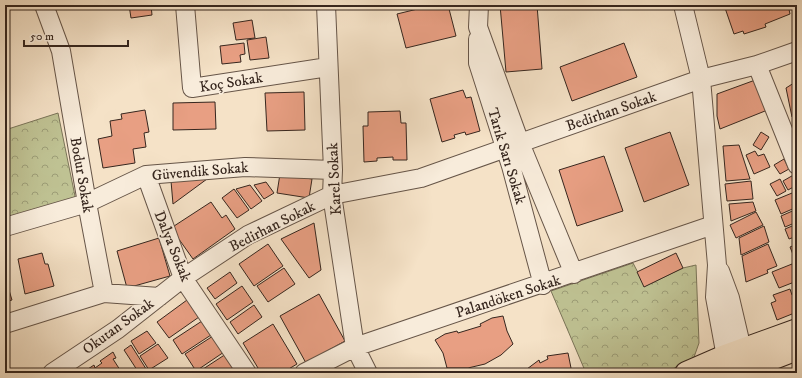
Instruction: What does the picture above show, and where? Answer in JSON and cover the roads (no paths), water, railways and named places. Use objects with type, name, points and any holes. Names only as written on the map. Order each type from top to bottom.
[{"type":"main road","points":[[737,365],[797,330]]},
{"type":"main road","points":[[693,370],[737,365],[797,349]]},
{"type":"street","name":"Bodur Sokak","points":[[44,5],[61,51],[86,203],[104,293]]},
{"type":"street","name":"Koç Sokak","points":[[185,5],[192,88],[328,67]]},
{"type":"street","name":"Karel Sokak","points":[[326,5],[333,170],[332,195],[355,347],[368,373]]},
{"type":"street","name":"Tarık Sarı Sokak","points":[[479,5],[478,26],[513,145],[543,285]]},
{"type":"street","points":[[683,5],[702,79],[717,265],[715,297],[718,320],[737,365]]},
{"type":"street","name":"Bedirhan Sokak","points":[[183,278],[248,235],[332,195],[421,178],[702,79],[757,65],[797,51]]},
{"type":"street","points":[[757,65],[797,164]]},
{"type":"street","name":"Tarık Sarı Sokak","points":[[513,145],[574,274]]},
{"type":"street","name":"Güvendik Sokak","points":[[5,228],[86,203],[146,175],[245,166],[333,170]]},
{"type":"street","name":"Dalya Sokak","points":[[146,175],[183,278],[247,373]]},
{"type":"street","name":"Palandöken Sokak","points":[[304,373],[355,347],[543,285],[713,225]]},
{"type":"street","points":[[717,265],[730,298],[737,365]]},
{"type":"street","name":"Okutan Sokak","points":[[52,373],[118,329],[183,278]]},
{"type":"street","points":[[5,324],[104,293],[159,297]]},
{"type":"street","points":[[693,370],[709,352],[718,320]]}]
